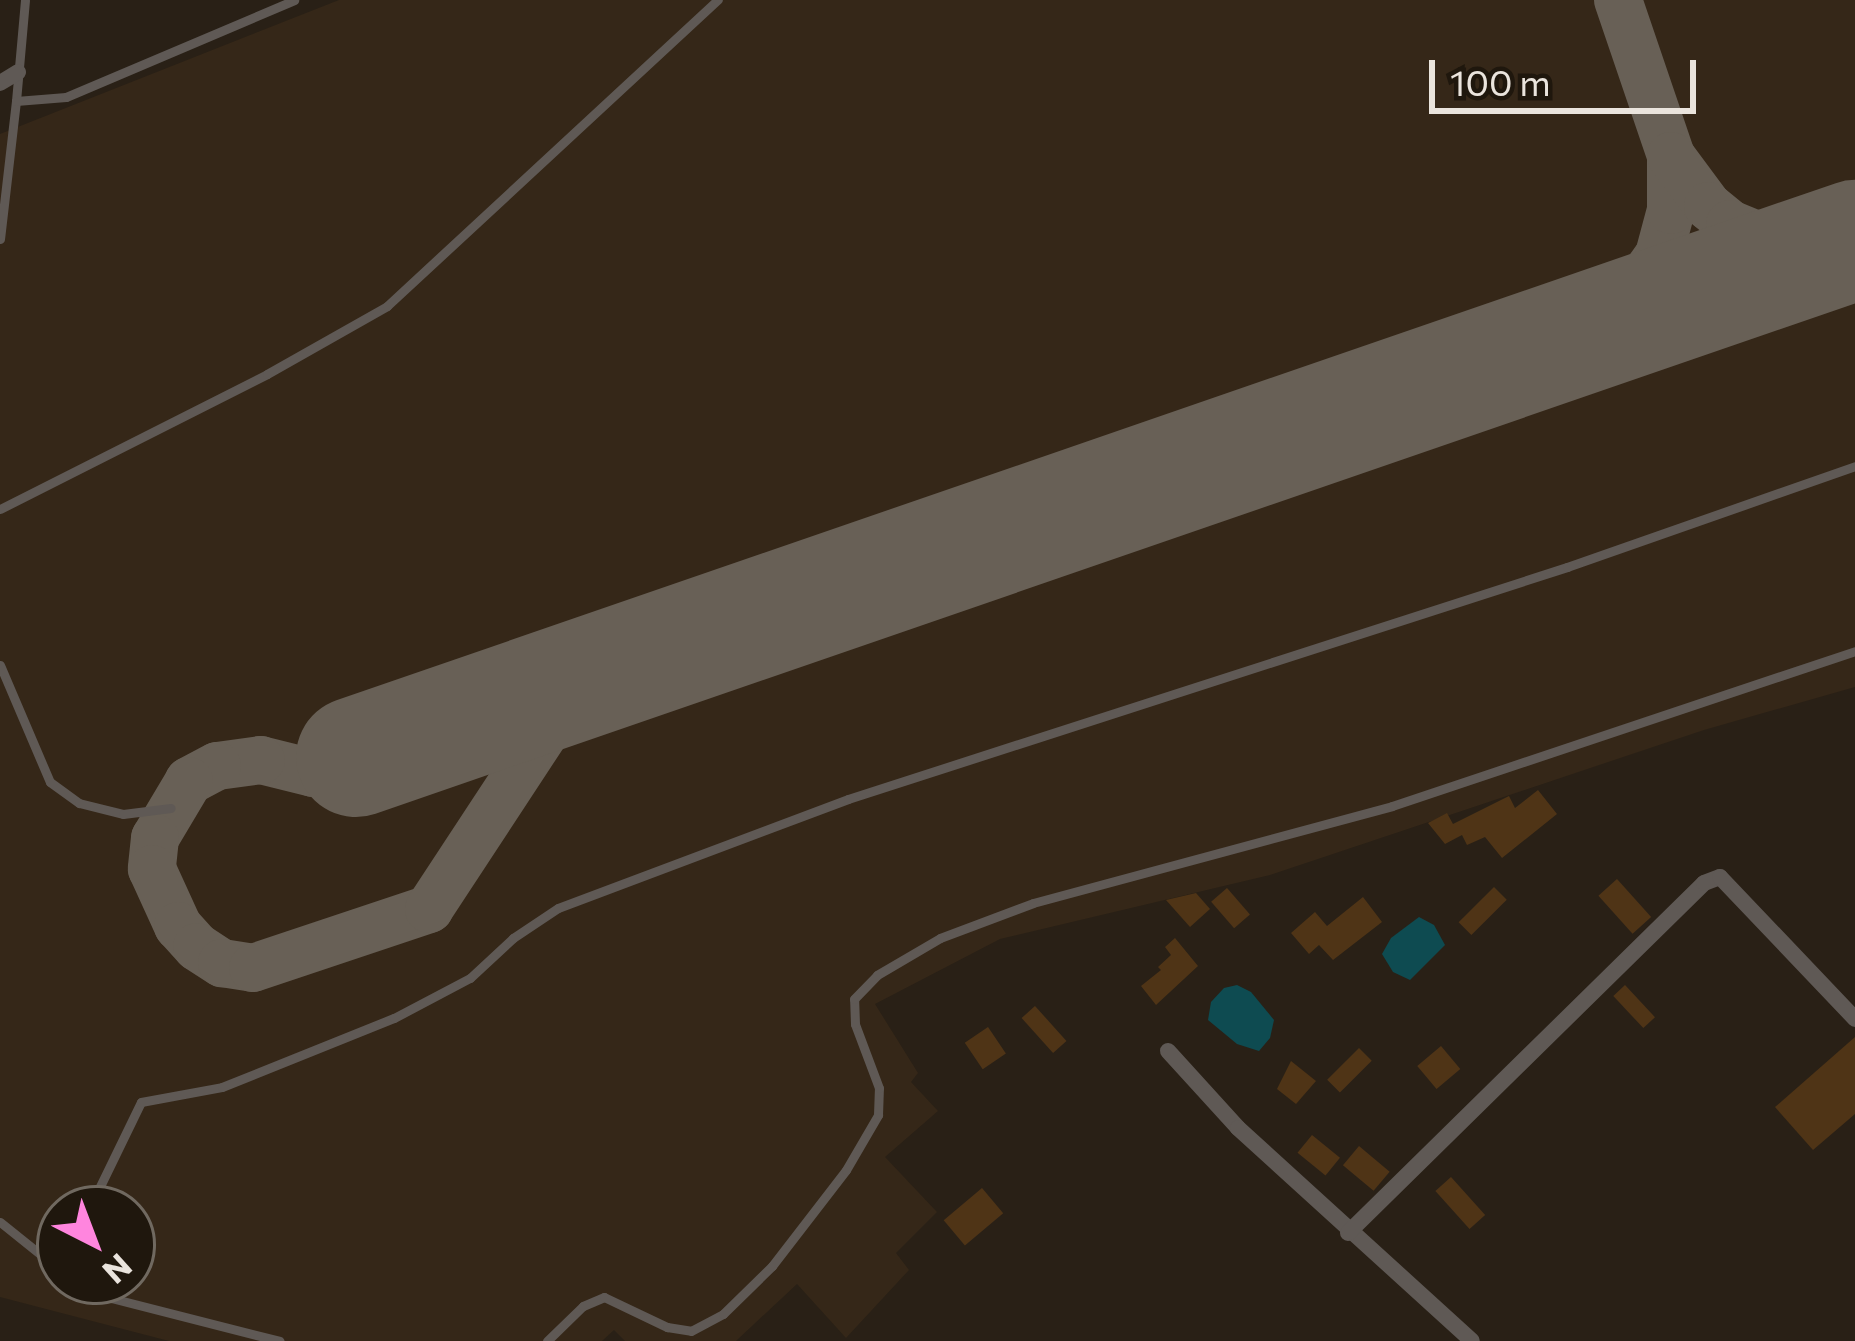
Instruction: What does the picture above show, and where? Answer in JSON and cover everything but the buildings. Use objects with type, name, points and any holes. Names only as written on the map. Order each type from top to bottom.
[{"type":"street","points":[[0,82],[18,72]]},
{"type":"street","points":[[1348,1233],[1704,883],[1720,877],[1855,1019]]},
{"type":"street","points":[[1168,1051],[1238,1128],[1348,1233],[1472,1341]]},
{"type":"lane","points":[[0,239],[25,0]]},
{"type":"lane","points":[[16,101],[66,97],[294,0]]},
{"type":"lane","points":[[0,509],[267,374],[387,305],[718,0]]},
{"type":"lane","points":[[100,1185],[141,1102],[222,1087],[394,1018],[470,978],[513,938],[558,908],[848,799],[1567,567],[1855,466]]},
{"type":"lane","points":[[547,1341],[583,1306],[604,1297],[667,1327],[691,1331],[723,1313],[772,1266],[846,1170],[878,1115],[879,1088],[855,1024],[854,998],[877,975],[940,938],[1033,903],[1392,806],[1855,651]]},
{"type":"lane","points":[[0,665],[50,782],[80,803],[123,814],[172,808]]},
{"type":"lane","points":[[0,1222],[36,1250]]},
{"type":"lane","points":[[139,1305],[280,1341]]},
{"type":"shaded area","points":[[339,0],[1855,0],[1855,687],[1704,730],[1270,875],[1000,939],[875,1004],[918,1073],[911,1082],[938,1111],[885,1157],[937,1212],[896,1253],[909,1270],[846,1338],[797,1284],[736,1341],[625,1341],[614,1330],[602,1341],[169,1341],[0,1297],[0,134]]},
{"type":"water","points":[[1419,917],[1434,925],[1445,945],[1410,980],[1393,972],[1382,954],[1391,938]]},
{"type":"water","points":[[1237,985],[1251,992],[1274,1020],[1270,1038],[1259,1051],[1237,1044],[1208,1020],[1211,1002],[1224,988]]},
{"type":"taxiway","points":[[1618,0],[1671,156]]},
{"type":"taxiway","points":[[1572,337],[1627,300],[1659,255],[1671,210],[1671,156],[1708,206],[1730,224],[1784,246],[1827,249]]},
{"type":"taxiway","points":[[356,757],[313,773],[261,760],[217,766],[189,781],[155,838],[152,869],[178,926],[197,947],[222,963],[253,968],[429,909],[568,697],[590,677]]},
{"type":"runway","points":[[356,757],[1855,240]]}]
